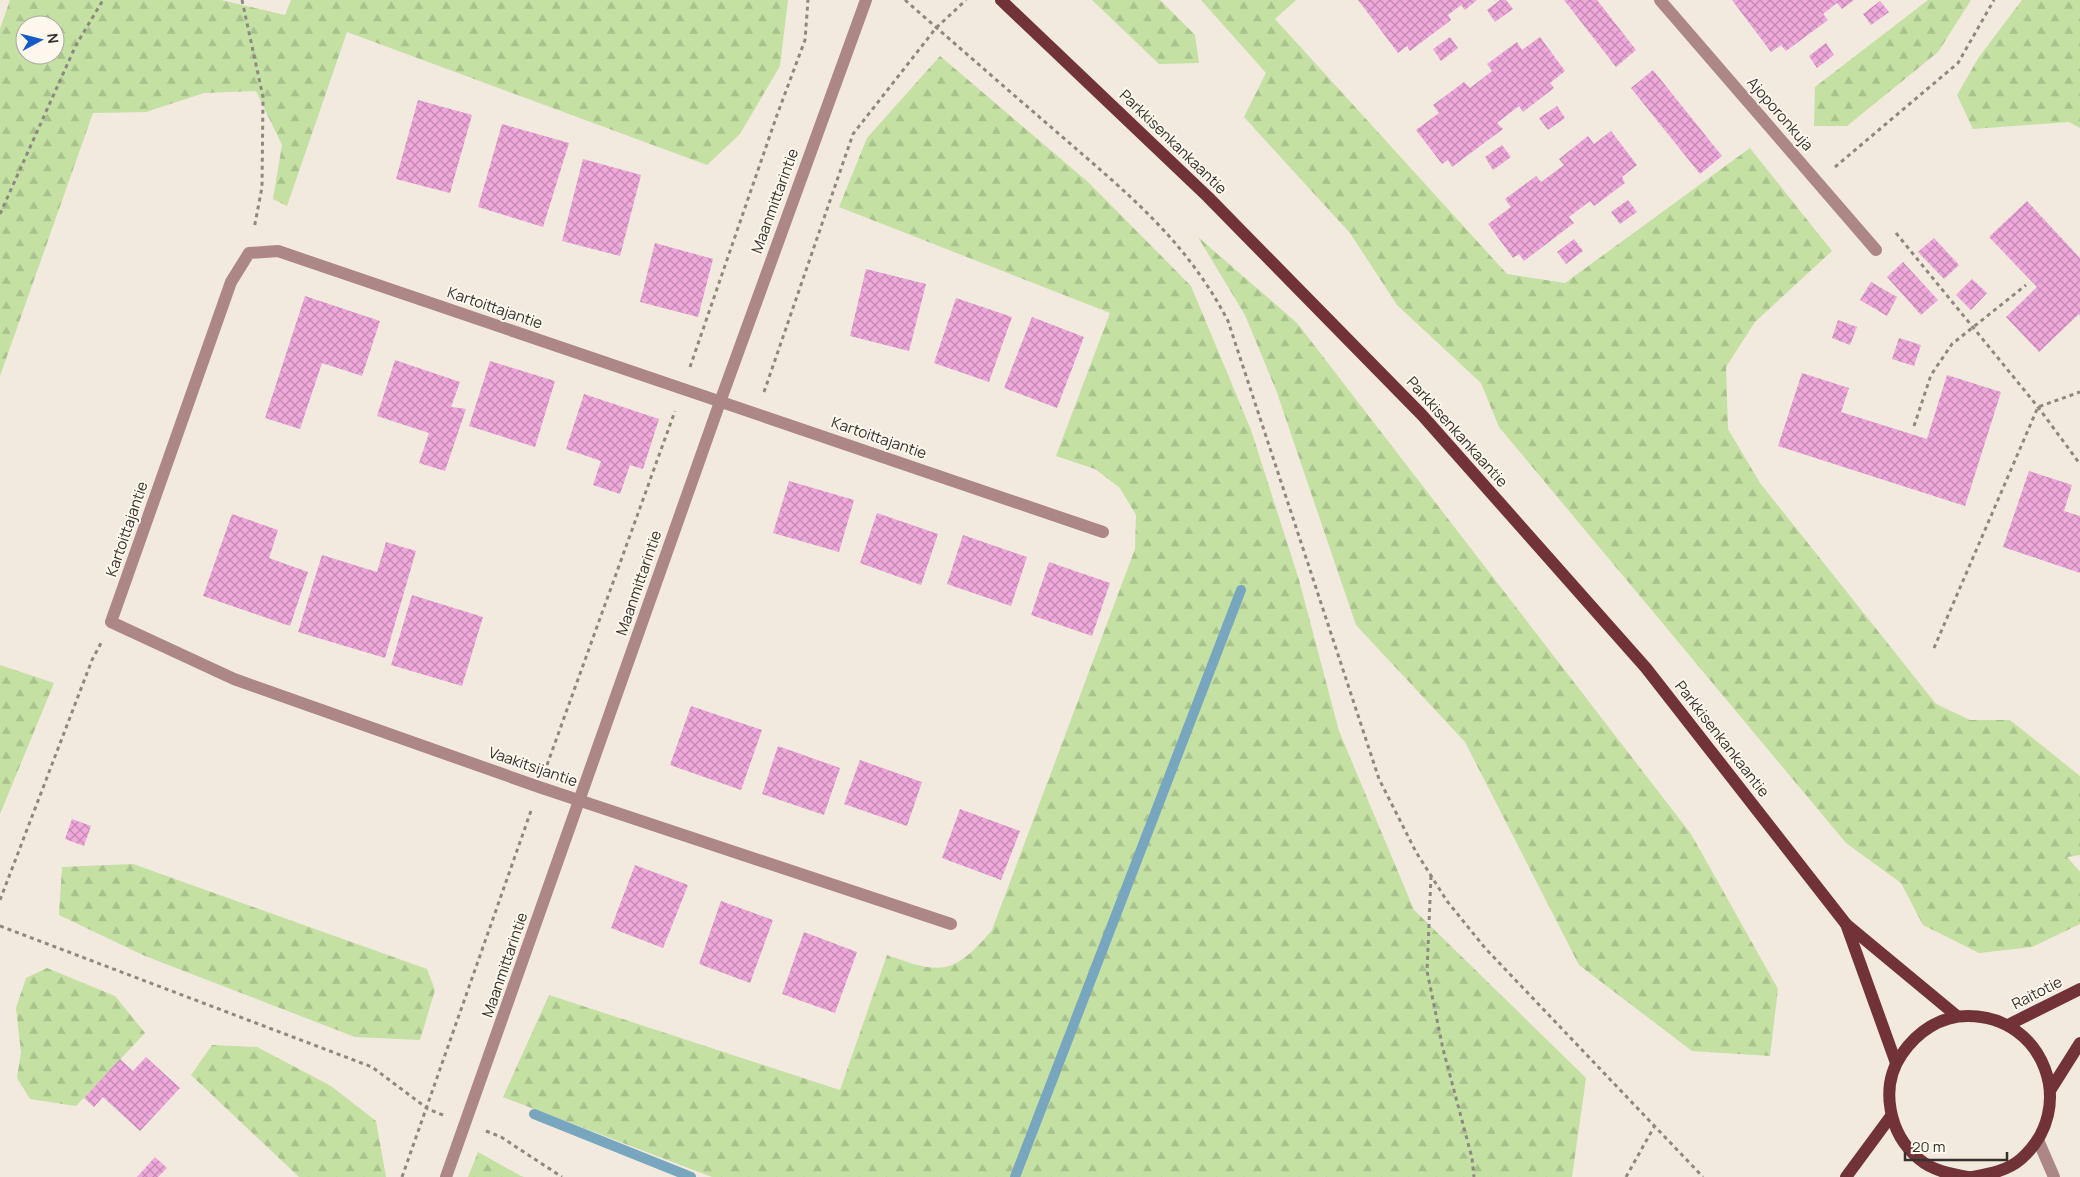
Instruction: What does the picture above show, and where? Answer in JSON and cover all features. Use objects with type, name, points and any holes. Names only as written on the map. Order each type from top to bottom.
[{"type":"main road","name":"Parkkisenkankaantie","points":[[1001,0],[1208,197],[1422,415],[1646,668],[1846,924],[1957,1016]]},
{"type":"main road","name":"Parkkisenkankaantie","points":[[1846,924],[1896,1063]]},
{"type":"main road","name":"Raitotie","points":[[2008,1025],[2080,989]]},
{"type":"main road","points":[[1957,1016],[1984,1016],[2008,1025],[2029,1041],[2044,1063],[2050,1089],[2049,1115],[2038,1140],[2020,1160],[1997,1173],[1970,1177],[1938,1175],[1920,1160],[1902,1140],[1891,1116],[1889,1089],[1896,1063],[1911,1041],[1932,1024],[1957,1016]]},
{"type":"main road","points":[[2050,1089],[2080,1043]]},
{"type":"main road","points":[[1846,1177],[1891,1116]]},
{"type":"street","name":"Maanmittarintie","points":[[446,1177],[720,402],[866,0]]},
{"type":"street","name":"Ajoporonkuja","points":[[1660,0],[1876,250]]},
{"type":"street","name":"Kartoittajantie","points":[[112,622],[231,282],[249,253],[278,251],[1104,532]]},
{"type":"street","name":"Vaakitsijantie","points":[[112,622],[234,679],[539,787],[951,924]]},
{"type":"street","points":[[2038,1140],[2054,1177]]},
{"type":"path","points":[[0,214],[76,45],[103,0]]},
{"type":"path","points":[[242,0],[263,96],[262,187],[249,253]]},
{"type":"path","points":[[402,1177],[428,1110],[539,787],[683,389],[776,115],[805,40],[808,0]]},
{"type":"path","points":[[905,0],[1145,209],[1184,252],[1211,288],[1228,321],[1379,779],[1416,852],[1447,900],[1485,948],[1703,1177]]},
{"type":"path","points":[[756,414],[853,134],[936,28],[966,0]]},
{"type":"path","points":[[1817,182],[1958,63],[1994,0]]},
{"type":"path","points":[[1896,233],[2038,407],[2080,464]]},
{"type":"path","points":[[1914,426],[1931,375],[1952,344],[2026,284]]},
{"type":"path","points":[[1934,648],[2038,407],[2080,392]]},
{"type":"path","points":[[0,900],[92,660],[112,622]]},
{"type":"path","points":[[1431,875],[1427,971],[1443,1049],[1472,1158],[1474,1177]]},
{"type":"path","points":[[0,926],[372,1067],[428,1110],[501,1137],[562,1177]]},
{"type":"path","points":[[1626,1177],[1654,1127]]},
{"type":"green space","points":[[10,0],[221,0],[285,15],[291,0],[788,0],[780,66],[740,134],[707,165],[347,32],[287,206],[273,199],[282,145],[256,91],[204,93],[146,112],[93,113],[0,376],[0,29]]},
{"type":"green space","points":[[1092,0],[1160,0],[1195,35],[1199,63],[1159,64]]},
{"type":"green space","points":[[1201,0],[1296,0],[1275,19],[1507,274],[1565,283],[1750,148],[1832,251],[1755,322],[1726,367],[1728,429],[1760,483],[1936,704],[1970,720],[2010,720],[2080,776],[2080,855],[2067,857],[2080,872],[2080,924],[2032,947],[1979,953],[1923,925],[1901,883],[1846,843],[1499,427],[1481,383],[1397,305],[1350,233],[1244,117],[1266,73]]},
{"type":"green space","points":[[1928,0],[1971,0],[1938,52],[1847,126],[1814,126],[1815,87]]},
{"type":"green space","points":[[2022,0],[2080,0],[2080,128],[2069,122],[1973,129],[1957,95],[1979,57]]},
{"type":"green space","points":[[940,56],[1088,182],[1191,286],[1251,430],[1299,580],[1339,731],[1414,910],[1586,1078],[1572,1177],[712,1177],[503,1097],[549,995],[840,1090],[887,955],[921,966],[946,967],[967,956],[992,930],[1135,549],[1136,515],[1120,488],[1095,469],[1056,456],[1110,313],[839,207],[867,138]]},
{"type":"green space","points":[[1198,237],[1297,323],[1691,834],[1778,989],[1770,1056],[1692,1051],[1579,965],[1465,742],[1356,625],[1276,390],[1245,315]]},
{"type":"green space","points":[[0,665],[54,683],[0,814]]},
{"type":"green space","points":[[133,864],[427,969],[435,990],[420,1040],[355,1037],[145,956],[59,915],[62,867]]},
{"type":"green space","points":[[47,968],[115,996],[145,1033],[76,1106],[30,1099],[17,1078],[21,1052],[16,1008],[26,978]]},
{"type":"green space","points":[[212,1045],[257,1047],[331,1086],[376,1121],[386,1177],[299,1177],[191,1075]]},
{"type":"green space","points":[[478,1152],[519,1175],[524,1177],[468,1177]]},
{"type":"building","points":[[1358,0],[1477,0],[1465,10],[1461,5],[1448,15],[1451,20],[1410,51],[1407,46],[1398,53]]},
{"type":"building","points":[[1500,0],[1506,0],[1513,9],[1495,22],[1487,10]]},
{"type":"building","points":[[1564,0],[1597,0],[1636,50],[1616,67]]},
{"type":"building","points":[[1732,0],[1854,0],[1842,9],[1837,3],[1823,14],[1828,20],[1786,51],[1781,45],[1771,52]]},
{"type":"building","points":[[1880,1],[1889,12],[1871,25],[1863,14]]},
{"type":"building","points":[[1450,37],[1458,48],[1441,61],[1433,49]]},
{"type":"building","points":[[1540,37],[1565,71],[1550,83],[1554,88],[1523,112],[1519,106],[1497,123],[1503,129],[1452,167],[1448,160],[1442,164],[1416,130],[1439,113],[1433,105],[1464,82],[1470,88],[1492,71],[1487,64],[1517,42],[1522,50]]},
{"type":"building","points":[[1826,43],[1834,55],[1817,68],[1809,56]]},
{"type":"building","points":[[1653,70],[1722,156],[1700,174],[1631,88]]},
{"type":"building","points":[[418,100],[472,115],[450,193],[396,179]]},
{"type":"building","points":[[1557,106],[1565,118],[1548,130],[1539,118]]},
{"type":"building","points":[[502,124],[569,143],[543,227],[478,207]]},
{"type":"building","points":[[1611,131],[1637,165],[1622,177],[1625,183],[1594,206],[1590,201],[1569,217],[1574,223],[1524,261],[1519,254],[1513,258],[1488,224],[1511,207],[1505,199],[1536,176],[1541,182],[1564,165],[1559,159],[1588,136],[1594,144]]},
{"type":"building","points":[[1502,145],[1511,157],[1493,170],[1485,157]]},
{"type":"building","points":[[583,159],[641,175],[620,256],[562,241]]},
{"type":"building","points":[[1628,200],[1637,212],[1620,224],[1611,212]]},
{"type":"building","points":[[2027,201],[2080,258],[2080,316],[2079,314],[2039,352],[2006,317],[2037,287],[1989,237]]},
{"type":"building","points":[[1934,238],[1959,265],[1944,279],[1918,252]]},
{"type":"building","points":[[1574,239],[1583,251],[1566,264],[1557,252]]},
{"type":"building","points":[[655,243],[713,259],[698,317],[640,302]]},
{"type":"building","points":[[1903,262],[1938,300],[1921,315],[1887,277]]},
{"type":"building","points":[[866,269],[926,284],[909,351],[850,336]]},
{"type":"building","points":[[1972,279],[1987,293],[1971,310],[1956,295]]},
{"type":"building","points":[[1871,282],[1897,297],[1887,316],[1860,300]]},
{"type":"building","points":[[305,296],[380,321],[362,376],[322,363],[300,429],[265,418]]},
{"type":"building","points":[[956,298],[1012,317],[989,382],[934,363]]},
{"type":"building","points":[[1032,317],[1084,337],[1057,408],[1004,388]]},
{"type":"building","points":[[1838,320],[1857,327],[1850,345],[1832,338]]},
{"type":"building","points":[[1899,338],[1921,345],[1914,366],[1892,359]]},
{"type":"building","points":[[395,360],[460,382],[451,407],[466,409],[445,471],[419,463],[429,433],[377,416]]},
{"type":"building","points":[[490,361],[555,381],[535,447],[469,426]]},
{"type":"building","points":[[1802,373],[1849,388],[1841,412],[1927,439],[1947,375],[2001,392],[1965,506],[1778,446]]},
{"type":"building","points":[[584,394],[659,419],[643,469],[630,465],[620,494],[593,485],[601,461],[566,449]]},
{"type":"building","points":[[2029,471],[2072,485],[2064,511],[2080,516],[2080,573],[2003,547]]},
{"type":"building","points":[[789,481],[854,500],[839,552],[773,533]]},
{"type":"building","points":[[877,513],[938,534],[921,585],[860,563]]},
{"type":"building","points":[[232,514],[278,530],[269,558],[308,572],[290,626],[203,596]]},
{"type":"building","points":[[963,535],[1027,557],[1011,606],[947,584]]},
{"type":"building","points":[[386,542],[416,551],[385,658],[298,632],[322,555],[377,572]]},
{"type":"building","points":[[1049,562],[1110,583],[1092,636],[1031,615]]},
{"type":"building","points":[[412,595],[483,617],[462,686],[391,665]]},
{"type":"building","points":[[691,706],[762,730],[741,790],[670,765]]},
{"type":"building","points":[[778,746],[840,768],[824,815],[762,794]]},
{"type":"building","points":[[860,760],[922,782],[907,826],[844,804]]},
{"type":"building","points":[[960,809],[1020,831],[1001,880],[942,858]]},
{"type":"building","points":[[72,819],[91,826],[84,846],[65,839]]},
{"type":"building","points":[[635,865],[688,885],[663,948],[611,928]]},
{"type":"building","points":[[721,901],[773,920],[750,983],[699,964]]},
{"type":"building","points":[[804,932],[857,952],[835,1013],[782,994]]},
{"type":"building","points":[[146,1057],[180,1088],[140,1131],[103,1097],[94,1107],[84,1098],[120,1059],[133,1071]]},
{"type":"building","points":[[155,1157],[167,1168],[158,1177],[137,1177]]},
{"type":"waterway","points":[[1015,1177],[1241,590]]},
{"type":"waterway","points":[[534,1114],[691,1177]]}]
